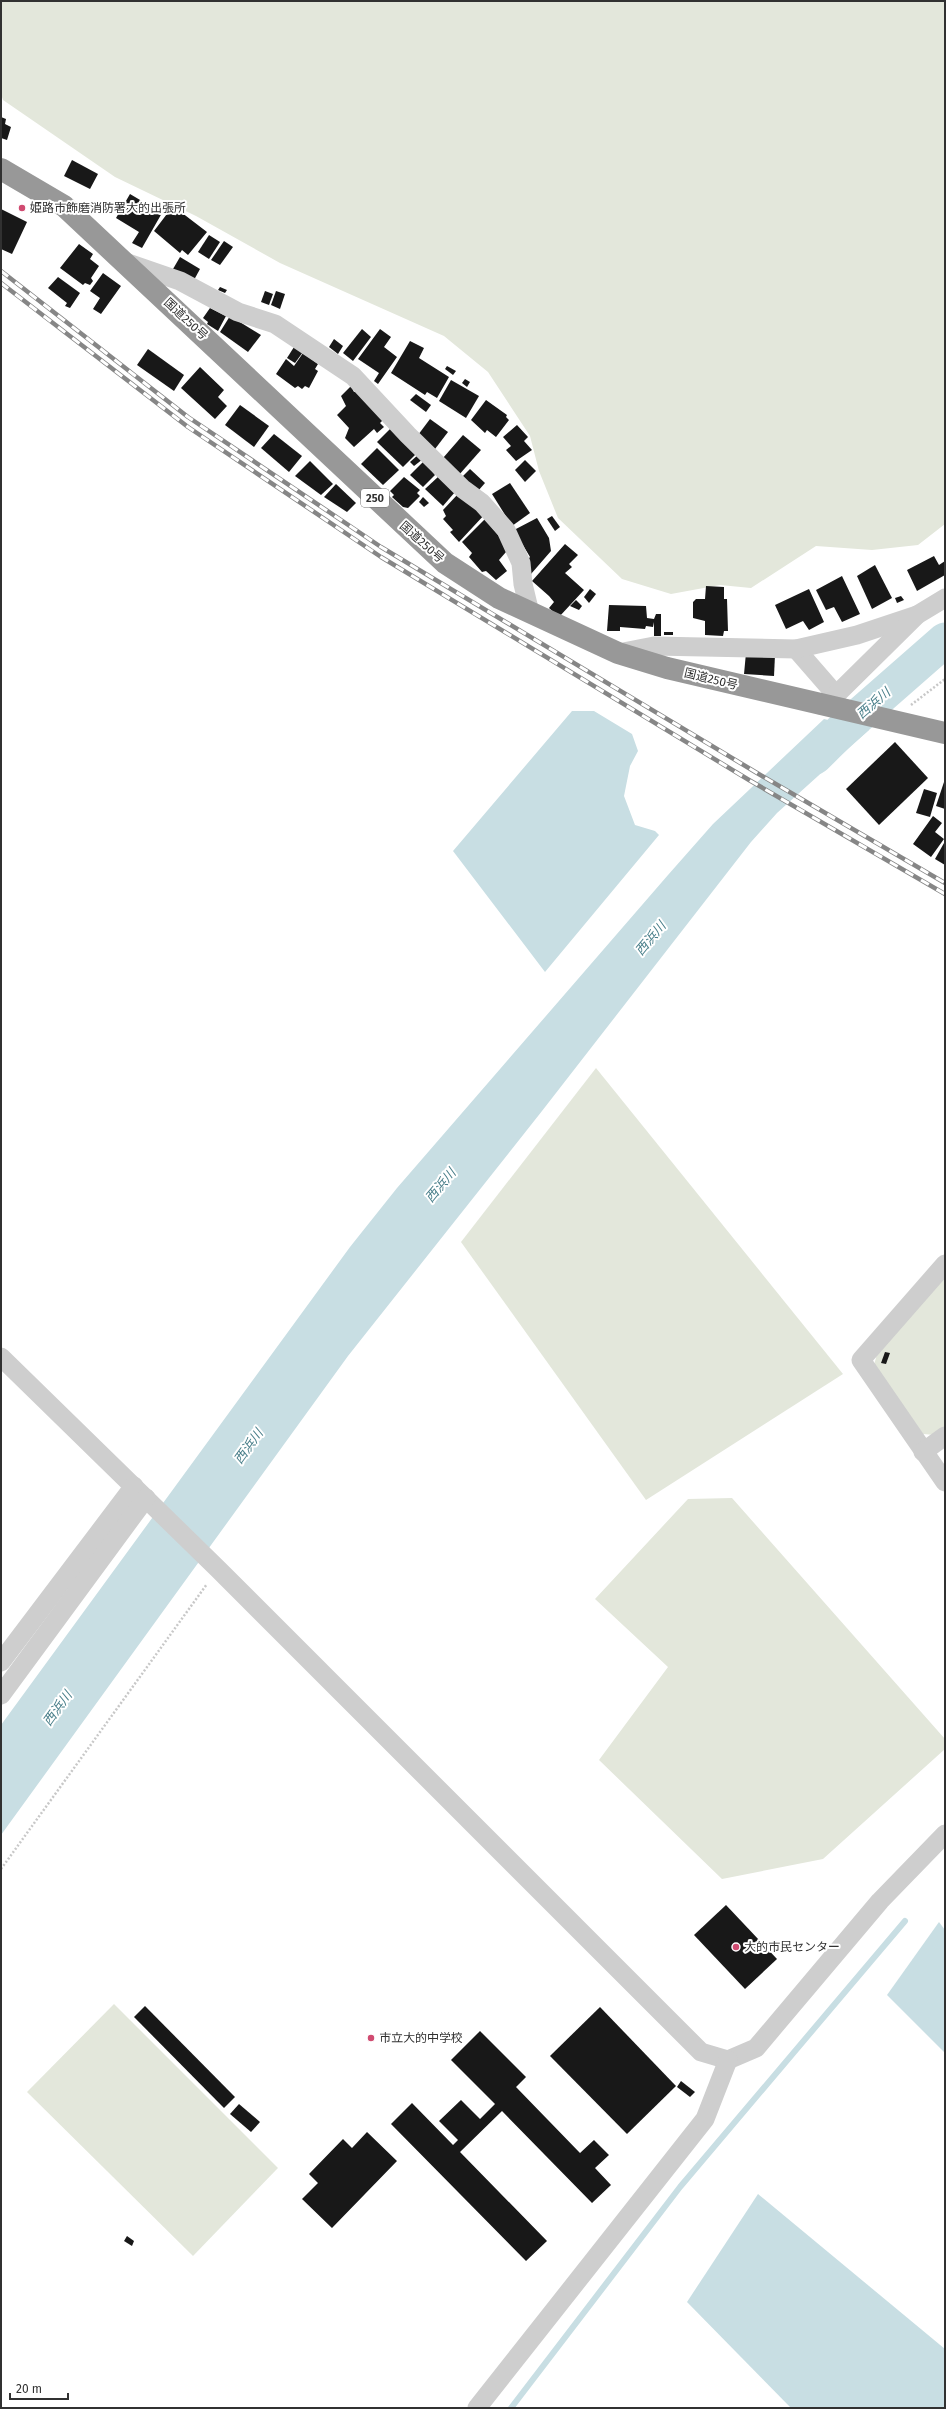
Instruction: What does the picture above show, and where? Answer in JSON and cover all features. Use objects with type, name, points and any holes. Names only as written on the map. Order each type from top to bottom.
[{"type":"highway","name":"国道250号","points":[[1,169],[64,206],[445,563],[499,598],[618,652],[667,668],[828,700],[899,723],[945,733]]},
{"type":"street","points":[[125,262],[180,281],[238,312],[275,324],[353,376],[408,435],[463,489],[482,503],[506,530],[521,563],[530,613]]},
{"type":"street","points":[[796,649],[828,700],[917,615],[945,598]]},
{"type":"street","points":[[618,652],[654,646],[796,649],[857,634],[917,615]]},
{"type":"street","points":[[945,1264],[861,1360],[945,1482]]},
{"type":"street","points":[[1,1357],[218,1569],[701,2052],[728,2060],[756,2048],[880,1901],[945,1834]]},
{"type":"street","points":[[923,1452],[945,1436]]},
{"type":"street","points":[[1,1662],[140,1492]]},
{"type":"street","points":[[1,1695],[140,1492]]},
{"type":"street","points":[[477,2408],[705,2119],[728,2060]]},
{"type":"path","points":[[899,723],[905,709],[945,679]]},
{"type":"path","points":[[1,1869],[218,1569]]},
{"type":"shaded area","points":[[1,1],[945,1],[945,524],[918,545],[872,550],[816,546],[751,588],[720,585],[671,594],[622,579],[558,518],[539,471],[530,436],[488,372],[444,336],[280,263],[196,216],[115,177],[3,100],[1,94]]},
{"type":"shaded area","points":[[596,1068],[843,1374],[646,1500],[461,1242]]},
{"type":"shaded area","points":[[945,1275],[945,1428],[935,1435],[923,1434],[874,1365],[877,1354]]},
{"type":"shaded area","points":[[732,1498],[945,1739],[945,1749],[823,1859],[722,1879],[599,1760],[668,1667],[595,1599],[688,1499]]},
{"type":"shaded area","points":[[114,2004],[278,2168],[193,2256],[27,2092]]},
{"type":"water","points":[[572,711],[594,711],[632,734],[638,751],[630,766],[624,796],[635,825],[655,831],[659,835],[545,972],[453,851]]},
{"type":"water","points":[[824,719],[869,730],[777,813],[751,842],[542,1111],[348,1356],[1,1835],[1,1725],[350,1247],[397,1188],[713,824]]},
{"type":"water","points":[[939,1922],[945,1930],[945,2053],[887,1995]]},
{"type":"water","points":[[758,2194],[945,2349],[945,2408],[791,2408],[687,2302]]},
{"type":"building","points":[[1,117],[6,119],[5,124],[11,127],[7,140],[1,138]]},
{"type":"building","points":[[72,160],[98,174],[90,189],[64,176]]},
{"type":"building","points":[[130,194],[162,213],[142,248],[132,243],[139,232],[116,218]]},
{"type":"building","points":[[173,206],[207,232],[188,255],[182,250],[180,253],[154,231]]},
{"type":"building","points":[[1,209],[27,222],[12,254],[1,249]]},
{"type":"building","points":[[209,235],[220,242],[209,259],[198,252]]},
{"type":"building","points":[[224,241],[233,247],[220,265],[211,260]]},
{"type":"building","points":[[79,244],[93,254],[90,259],[99,266],[91,278],[93,281],[90,285],[85,283],[83,285],[60,268]]},
{"type":"building","points":[[180,257],[200,269],[194,280],[173,269]]},
{"type":"building","points":[[103,273],[121,286],[101,314],[93,309],[100,298],[90,291]]},
{"type":"building","points":[[58,277],[80,293],[70,308],[65,306],[67,303],[48,288]]},
{"type":"building","points":[[220,287],[227,290],[225,293],[218,290]]},
{"type":"building","points":[[265,291],[273,294],[269,305],[261,302]]},
{"type":"building","points":[[276,291],[285,294],[280,309],[271,305]]},
{"type":"building","points":[[210,308],[226,316],[218,331],[207,324],[208,322],[203,318]]},
{"type":"building","points":[[230,316],[261,335],[248,352],[220,332]]},
{"type":"building","points":[[362,329],[371,337],[353,361],[343,353]]},
{"type":"building","points":[[380,329],[391,337],[384,347],[397,357],[378,384],[374,381],[379,373],[358,359]]},
{"type":"building","points":[[334,339],[343,346],[338,354],[329,347]]},
{"type":"building","points":[[410,341],[424,348],[419,358],[449,377],[437,398],[427,392],[425,395],[391,373]]},
{"type":"building","points":[[294,347],[303,352],[295,363],[287,358]]},
{"type":"building","points":[[148,349],[184,375],[174,391],[137,365]]},
{"type":"building","points":[[303,353],[318,364],[315,369],[318,371],[309,388],[305,386],[302,389],[298,386],[295,388],[276,374],[286,359],[294,366]]},
{"type":"building","points":[[447,366],[456,371],[453,375],[445,369]]},
{"type":"building","points":[[200,367],[224,390],[218,397],[227,406],[215,419],[181,388]]},
{"type":"building","points":[[465,379],[470,382],[467,387],[462,383]]},
{"type":"building","points":[[451,380],[479,396],[466,418],[439,401]]},
{"type":"building","points":[[351,386],[354,392],[359,391],[384,419],[380,423],[384,427],[377,433],[374,429],[354,447],[345,438],[349,428],[337,415],[346,406],[341,396]]},
{"type":"building","points":[[416,394],[431,405],[426,412],[410,400]]},
{"type":"building","points":[[486,400],[507,415],[506,417],[509,420],[496,437],[487,430],[485,433],[471,420]]},
{"type":"building","points":[[240,405],[269,426],[254,447],[225,425]]},
{"type":"building","points":[[430,419],[448,432],[435,449],[418,435]]},
{"type":"building","points":[[517,425],[528,437],[524,441],[532,450],[516,461],[506,450],[511,446],[503,437]]},
{"type":"building","points":[[392,427],[418,452],[403,467],[377,442]]},
{"type":"building","points":[[274,434],[302,456],[289,472],[261,448]]},
{"type":"building","points":[[463,435],[481,450],[458,476],[443,458]]},
{"type":"building","points":[[377,448],[399,470],[383,485],[361,464]]},
{"type":"building","points":[[419,454],[423,459],[414,466],[410,462]]},
{"type":"building","points":[[525,460],[536,471],[525,482],[515,470]]},
{"type":"building","points":[[310,461],[333,484],[321,495],[295,476]]},
{"type":"building","points":[[424,461],[435,475],[423,487],[410,475]]},
{"type":"building","points":[[470,469],[485,483],[478,491],[461,478]]},
{"type":"building","points":[[439,476],[455,492],[443,506],[425,489]]},
{"type":"building","points":[[404,477],[420,490],[417,493],[420,496],[408,508],[403,507],[392,497],[394,495],[390,491]]},
{"type":"building","points":[[510,483],[530,513],[512,526],[492,494]]},
{"type":"building","points":[[336,484],[356,503],[347,512],[324,497]]},
{"type":"building","points":[[458,494],[486,513],[459,542],[450,532],[453,530],[443,519],[446,516],[443,510]]},
{"type":"building","points":[[423,497],[429,503],[424,507],[419,502]]},
{"type":"building","points":[[552,516],[560,527],[555,531],[547,519]]},
{"type":"building","points":[[537,518],[549,538],[551,551],[531,574],[525,563],[530,557],[514,530]]},
{"type":"building","points":[[485,519],[507,546],[506,552],[499,560],[507,571],[496,580],[486,571],[482,572],[469,557],[472,553],[462,542]]},
{"type":"building","points":[[565,544],[578,555],[569,564],[572,567],[565,573],[584,590],[559,617],[549,608],[554,602],[532,581]]},
{"type":"building","points":[[934,556],[939,565],[945,561],[945,575],[917,591],[907,570]]},
{"type":"building","points":[[875,565],[892,598],[872,609],[857,576]]},
{"type":"building","points":[[842,576],[860,614],[842,622],[834,607],[826,610],[816,590]]},
{"type":"building","points":[[706,586],[724,587],[724,599],[727,599],[728,631],[724,631],[723,636],[705,635],[705,621],[693,618],[693,602],[696,599],[705,599]]},
{"type":"building","points":[[590,589],[596,594],[589,603],[584,597]]},
{"type":"building","points":[[809,589],[824,622],[809,630],[803,621],[786,629],[775,605]]},
{"type":"building","points":[[901,596],[904,600],[897,603],[895,598]]},
{"type":"building","points":[[576,600],[582,606],[579,610],[570,606]]},
{"type":"building","points":[[609,605],[646,606],[647,618],[654,619],[656,614],[661,614],[661,636],[654,636],[654,622],[653,627],[646,626],[645,629],[620,627],[620,631],[607,631]]},
{"type":"building","points":[[664,632],[673,632],[673,635],[664,635]]},
{"type":"building","points":[[746,653],[775,655],[774,676],[744,674]]},
{"type":"building","points":[[895,742],[928,778],[879,825],[846,789]]},
{"type":"building","points":[[945,779],[945,809],[936,806]]},
{"type":"building","points":[[924,789],[937,793],[930,817],[916,813]]},
{"type":"building","points":[[933,816],[942,823],[935,832],[944,839],[931,857],[913,844]]},
{"type":"building","points":[[944,843],[945,844],[945,865],[935,859]]},
{"type":"building","points":[[885,1352],[890,1353],[886,1364],[881,1363]]},
{"type":"building","name":"大的市民センター","points":[[726,1905],[777,1959],[745,1989],[694,1935]]},
{"type":"building","points":[[145,2006],[235,2097],[224,2108],[134,2017]]},
{"type":"building","points":[[600,2007],[676,2086],[627,2134],[550,2056]]},
{"type":"building","points":[[480,2031],[526,2077],[516,2087],[580,2153],[594,2140],[609,2155],[595,2168],[611,2185],[592,2203],[502,2111],[460,2152],[547,2241],[526,2261],[391,2124],[412,2103],[453,2145],[458,2140],[439,2121],[461,2100],[480,2119],[495,2104],[451,2060]]},
{"type":"building","points":[[681,2081],[695,2092],[690,2097],[677,2087]]},
{"type":"building","points":[[239,2104],[260,2122],[251,2132],[230,2114]]},
{"type":"building","points":[[367,2132],[397,2161],[332,2228],[302,2199],[318,2183],[309,2174],[343,2139],[352,2148]]},
{"type":"building","points":[[127,2236],[134,2241],[132,2246],[124,2241]]},
{"type":"waterway","name":"西浜川","points":[[815,757],[840,732],[945,640]]},
{"type":"waterway","points":[[511,2408],[680,2187],[905,1921]]},
{"type":"railway","points":[[1,271],[188,417],[381,547],[757,773],[945,883]]},
{"type":"railway","points":[[1,283],[188,427],[381,557],[749,780],[945,894]]},
{"type":"place","name":"姫路市飾磨消防署大的出張所","points":[[22,208]]},
{"type":"place","name":"大的市民センター","points":[[736,1947]]},
{"type":"place","name":"市立大的中学校","points":[[371,2038]]}]
